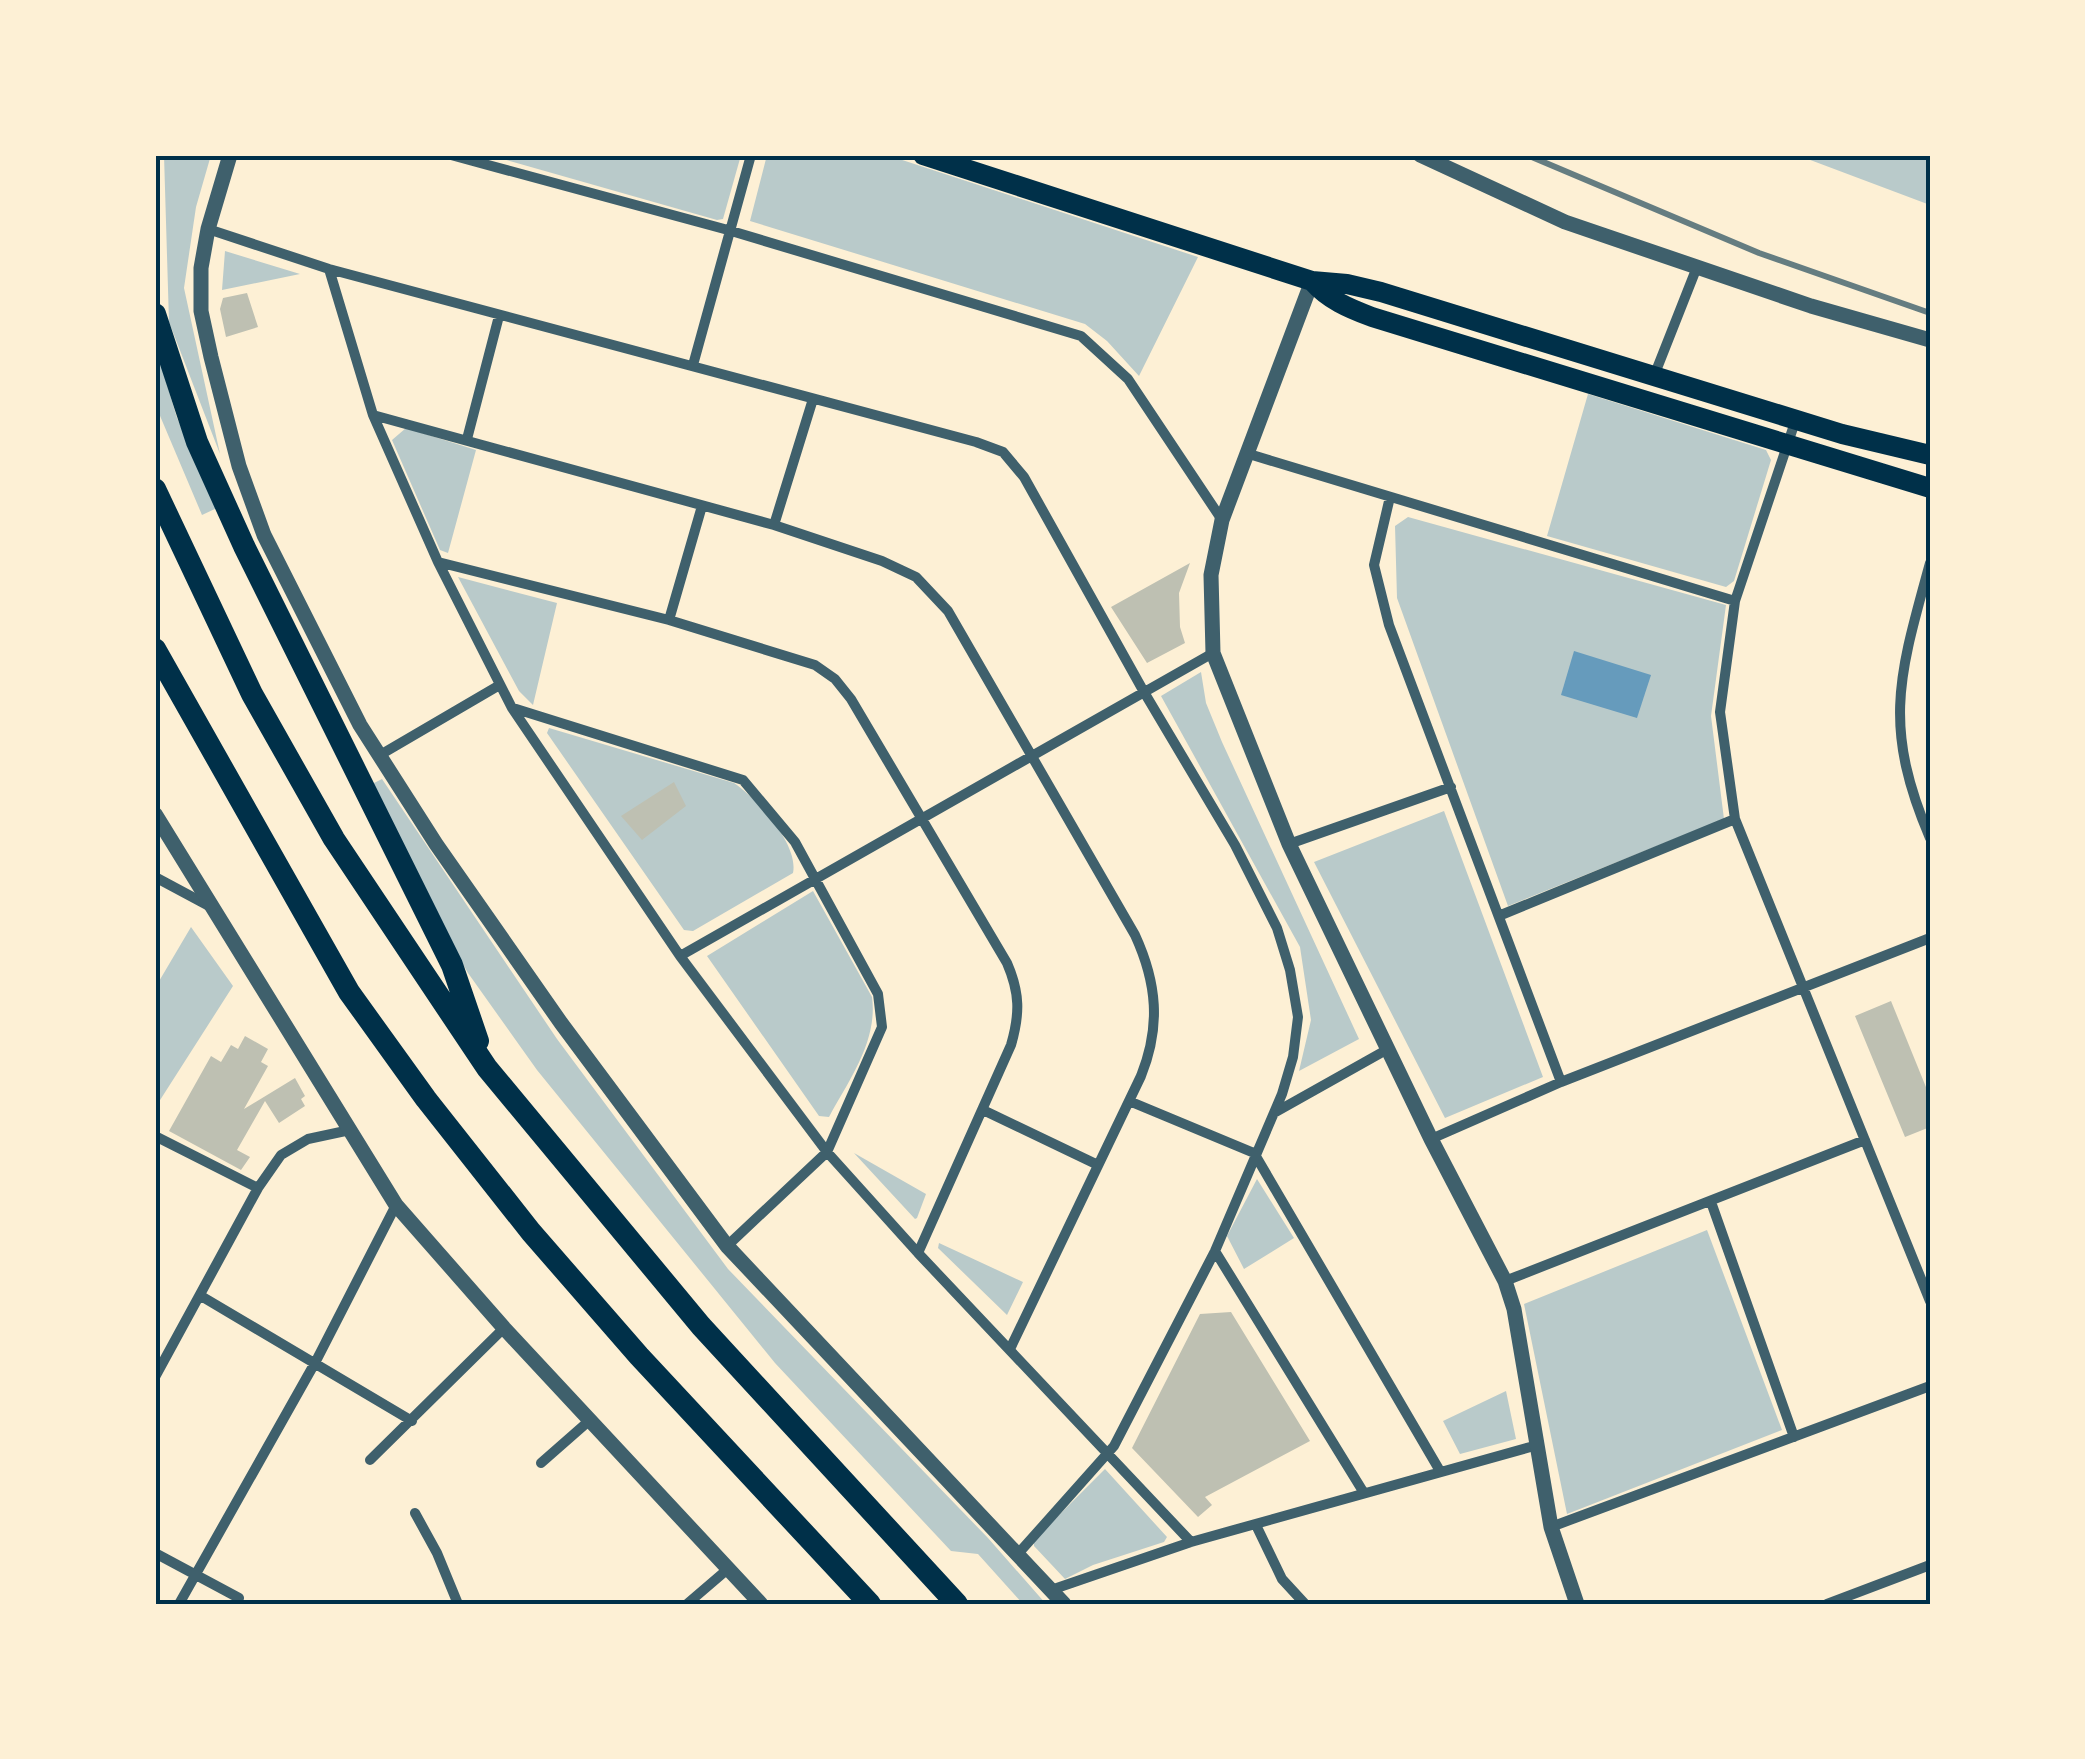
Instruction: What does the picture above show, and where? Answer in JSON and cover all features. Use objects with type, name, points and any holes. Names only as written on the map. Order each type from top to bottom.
[{"type":"highway","points":[[155,314],[197,442],[261,581],[452,965],[487,1068]]},
{"type":"highway","points":[[155,488],[252,694],[334,838],[487,1068],[701,1326],[957,1604]]},
{"type":"highway","points":[[155,649],[161,668],[348,992],[426,1099],[531,1232],[638,1356],[870,1604]]},
{"type":"main road","points":[[924,155],[1312,281],[1381,292],[1796,420],[1930,455]]},
{"type":"main road","points":[[1312,281],[1325,296],[1372,317],[1930,488]]},
{"type":"street","points":[[230,155],[208,229],[201,268],[201,311],[239,466],[264,535],[360,725],[436,844],[726,1246],[1064,1604]]},
{"type":"street","points":[[451,155],[728,230],[1081,336],[1128,379],[1222,520]]},
{"type":"street","points":[[693,365],[751,155]]},
{"type":"street","points":[[1420,155],[1565,222],[1811,306],[1930,340]]},
{"type":"street","points":[[208,229],[329,269],[1003,452],[1024,477],[1235,845],[1276,928],[1290,970],[1296,1037],[1274,1113],[1215,1251],[1108,1453],[1017,1554]]},
{"type":"street","points":[[1654,376],[1697,267]]},
{"type":"street","points":[[329,269],[373,414],[438,562],[512,708],[680,956],[827,1152],[918,1254],[1191,1542]]},
{"type":"street","points":[[1312,281],[1222,520],[1211,575],[1213,653],[1289,844],[1431,1139],[1505,1281],[1514,1309],[1534,1446],[1551,1528],[1573,1603]]},
{"type":"street","points":[[468,439],[499,316]]},
{"type":"street","points":[[774,524],[813,399]]},
{"type":"street","points":[[373,414],[774,524],[899,568],[928,587],[948,611],[1135,935],[1152,977],[1156,1017],[1149,1057],[1010,1349]]},
{"type":"street","points":[[1796,420],[1735,601],[1720,712],[1735,819],[1930,1301]]},
{"type":"street","points":[[1249,454],[1735,601]]},
{"type":"street","points":[[1390,497],[1374,565],[1389,625],[1561,1082]]},
{"type":"street","points":[[669,620],[702,506]]},
{"type":"street","points":[[438,562],[669,620],[815,665],[836,679],[924,818],[1007,963],[1018,992],[1018,1017],[1011,1045],[918,1254]]},
{"type":"street","points":[[1930,563],[1907,648],[1898,720],[1910,792],[1930,838]]},
{"type":"street","points":[[680,956],[1213,653]]},
{"type":"street","points":[[380,756],[498,686]]},
{"type":"street","points":[[512,708],[743,780],[794,842],[878,994],[882,1014],[878,1039],[827,1152],[726,1246]]},
{"type":"street","points":[[1289,844],[1450,787]]},
{"type":"street","points":[[155,814],[396,1205],[504,1328],[762,1604]]},
{"type":"street","points":[[1501,915],[1735,819]]},
{"type":"street","points":[[155,876],[213,908]]},
{"type":"street","points":[[1431,1139],[1561,1082],[1930,938]]},
{"type":"street","points":[[1274,1113],[1388,1049]]},
{"type":"street","points":[[1129,1100],[1254,1153],[1440,1471]]},
{"type":"street","points":[[984,1110],[1098,1165]]},
{"type":"street","points":[[155,1376],[258,1188],[281,1155],[293,1145],[350,1130]]},
{"type":"street","points":[[155,1136],[258,1188]]},
{"type":"street","points":[[1505,1281],[1865,1140]]},
{"type":"street","points":[[1710,1202],[1794,1437]]},
{"type":"street","points":[[180,1604],[316,1361],[396,1205]]},
{"type":"street","points":[[1215,1251],[1364,1494]]},
{"type":"street","points":[[201,1296],[412,1421]]},
{"type":"street","points":[[370,1460],[504,1328]]},
{"type":"street","points":[[1551,1528],[1930,1386]]},
{"type":"street","points":[[540,1463],[590,1420]]},
{"type":"street","points":[[1051,1590],[1191,1542],[1534,1446]]},
{"type":"street","points":[[415,1513],[458,1604]]},
{"type":"street","points":[[1256,1526],[1282,1579],[1305,1604]]},
{"type":"street","points":[[155,1552],[239,1598]]},
{"type":"street","points":[[1828,1604],[1930,1565]]},
{"type":"street","points":[[687,1604],[728,1568]]},
{"type":"shaded area","points":[[164,155],[211,155],[196,207],[184,288],[220,454],[169,322]]},
{"type":"shaded area","points":[[489,155],[741,155],[723,219],[717,220]]},
{"type":"shaded area","points":[[767,155],[887,155],[1198,257],[1139,376],[1107,341],[1085,324],[750,221]]},
{"type":"shaded area","points":[[1797,155],[1930,155],[1930,205]]},
{"type":"shaded area","points":[[225,251],[300,274],[222,290]]},
{"type":"shaded area","points":[[155,345],[177,418],[217,508],[202,515],[155,404]]},
{"type":"shaded area","points":[[1588,394],[1766,450],[1771,460],[1734,581],[1726,587],[1547,536]]},
{"type":"shaded area","points":[[406,428],[476,450],[448,553],[440,550],[392,440]]},
{"type":"shaded area","points":[[1408,517],[1726,605],[1711,716],[1724,819],[1508,906],[1397,598],[1395,526]]},
{"type":"shaded area","points":[[458,577],[557,603],[533,705],[519,691]]},
{"type":"shaded area","points":[[1201,672],[1206,703],[1222,742],[1359,1039],[1299,1071],[1311,1020],[1300,947],[1161,696]]},
{"type":"shaded area","points":[[549,728],[734,783],[764,810],[783,836],[793,861],[793,873],[693,931],[684,930],[547,733]]},
{"type":"shaded area","points":[[382,779],[557,1039],[728,1269],[988,1538],[1046,1604],[1023,1604],[978,1554],[951,1551],[775,1363],[537,1070],[468,973],[410,872],[370,785]]},
{"type":"shaded area","points":[[1444,811],[1543,1077],[1445,1118],[1314,862]]},
{"type":"shaded area","points":[[813,891],[872,997],[866,1045],[829,1117],[819,1116],[707,956]]},
{"type":"shaded area","points":[[191,927],[233,986],[155,1108],[155,988]]},
{"type":"shaded area","points":[[854,1153],[926,1194],[917,1218],[915,1219]]},
{"type":"shaded area","points":[[1257,1179],[1294,1238],[1244,1269],[1227,1236]]},
{"type":"shaded area","points":[[1707,1230],[1782,1430],[1567,1514],[1524,1304]]},
{"type":"shaded area","points":[[939,1243],[1023,1282],[1007,1315],[938,1248]]},
{"type":"shaded area","points":[[1506,1391],[1516,1439],[1460,1454],[1443,1421]]},
{"type":"shaded area","points":[[1105,1469],[1167,1537],[1164,1542],[1093,1565],[1065,1579],[1034,1546],[1034,1540]]},
{"type":"water","points":[[1574,651],[1651,675],[1637,718],[1561,695]]},
{"type":"building","points":[[247,293],[258,327],[226,337],[220,309],[223,298]]},
{"type":"building","points":[[1190,563],[1179,593],[1180,627],[1185,643],[1147,663],[1111,607]]},
{"type":"building","points":[[674,782],[686,806],[642,840],[621,816]]},
{"type":"building","points":[[1891,1001],[1930,1097],[1930,1127],[1905,1137],[1855,1016]]},
{"type":"building","points":[[245,1036],[268,1049],[261,1062],[268,1066],[244,1109],[295,1078],[305,1096],[301,1099],[305,1106],[279,1123],[265,1101],[237,1150],[250,1157],[241,1170],[169,1131],[211,1056],[221,1062],[231,1045],[238,1049]]},
{"type":"building","points":[[1231,1312],[1310,1441],[1205,1497],[1212,1505],[1198,1517],[1132,1448],[1200,1314]]},
{"type":"railway","points":[[1527,155],[1759,253],[1930,313]]}]
